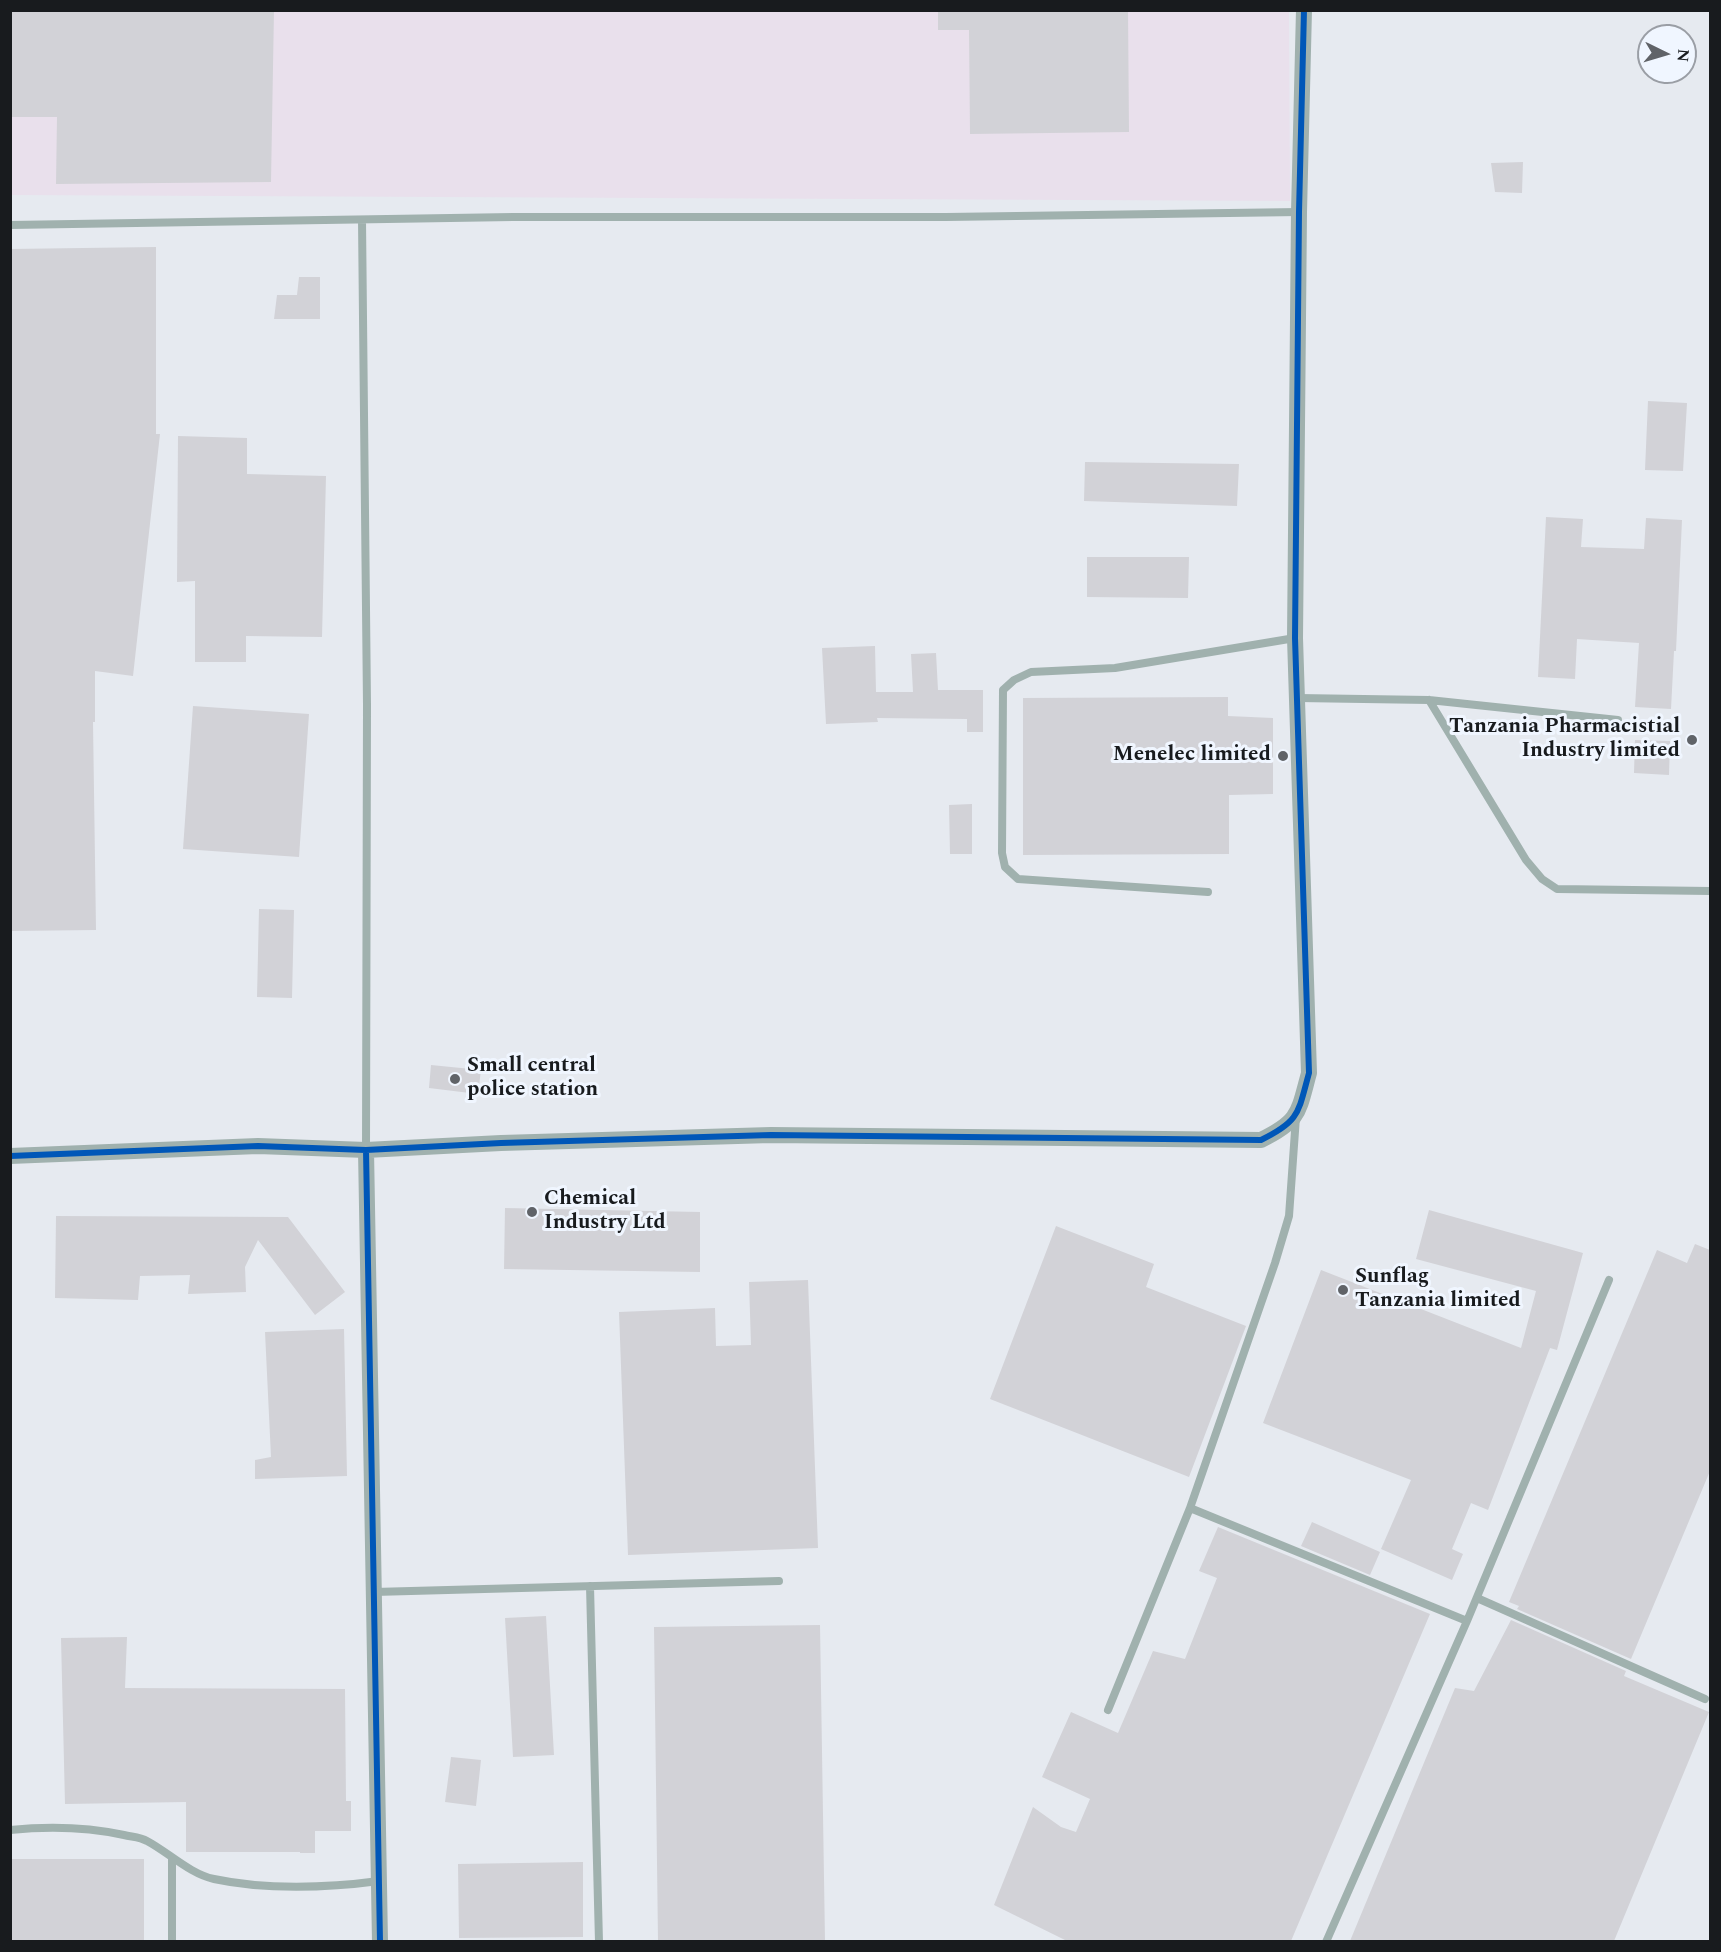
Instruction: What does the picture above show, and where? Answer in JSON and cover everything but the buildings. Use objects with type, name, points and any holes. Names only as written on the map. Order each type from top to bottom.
[{"type":"street","points":[[10,1155],[258,1146],[366,1150],[771,1135],[1261,1140],[1282,1130],[1296,1116],[1309,1073],[1295,638],[1299,212],[1304,10]]},
{"type":"street","points":[[366,1150],[380,1941]]},
{"type":"lane","points":[[10,225],[513,217],[946,217],[1299,212]]},
{"type":"lane","points":[[362,220],[367,693],[366,1150]]},
{"type":"lane","points":[[1208,892],[1018,879],[1005,867],[1002,854],[1003,690],[1014,680],[1031,672],[1115,668],[1295,638]]},
{"type":"lane","points":[[1298,698],[1429,700],[1618,720]]},
{"type":"lane","points":[[1429,700],[1526,860],[1542,879],[1557,889],[1710,891]]},
{"type":"lane","points":[[1107,1710],[1190,1508],[1275,1263],[1289,1216],[1296,1116]]},
{"type":"lane","points":[[1326,1941],[1477,1598],[1609,1280]]},
{"type":"lane","points":[[1190,1508],[1467,1621]]},
{"type":"lane","points":[[374,1592],[779,1581]]},
{"type":"lane","points":[[590,1586],[599,1941]]},
{"type":"lane","points":[[1477,1598],[1705,1700]]},
{"type":"lane","points":[[10,1830],[42,1827],[103,1831],[145,1839],[172,1858],[212,1879],[255,1885],[344,1885],[379,1881]]},
{"type":"lane","points":[[172,1858],[172,1941]]},
{"type":"shaded area","points":[[11,11],[1289,11],[1290,201],[11,195]]},
{"type":"cycle path","points":[[10,1156],[258,1146],[366,1150],[501,1143],[771,1135],[1261,1140],[1290,1121],[1299,1107],[1309,1073],[1295,638],[1299,212],[1304,10]]},
{"type":"cycle path","points":[[366,1150],[380,1942]]},
{"type":"place","name":"Tanzania Pharmacistial Industry limited","points":[[1692,740]]},
{"type":"place","name":"Menelec limited","points":[[1283,756]]},
{"type":"place","name":"Small central police station","points":[[455,1079]]},
{"type":"place","name":"Chemical Industry Ltd","points":[[532,1212]]},
{"type":"place","name":"Sunflag Tanzania limited","points":[[1343,1290]]}]
